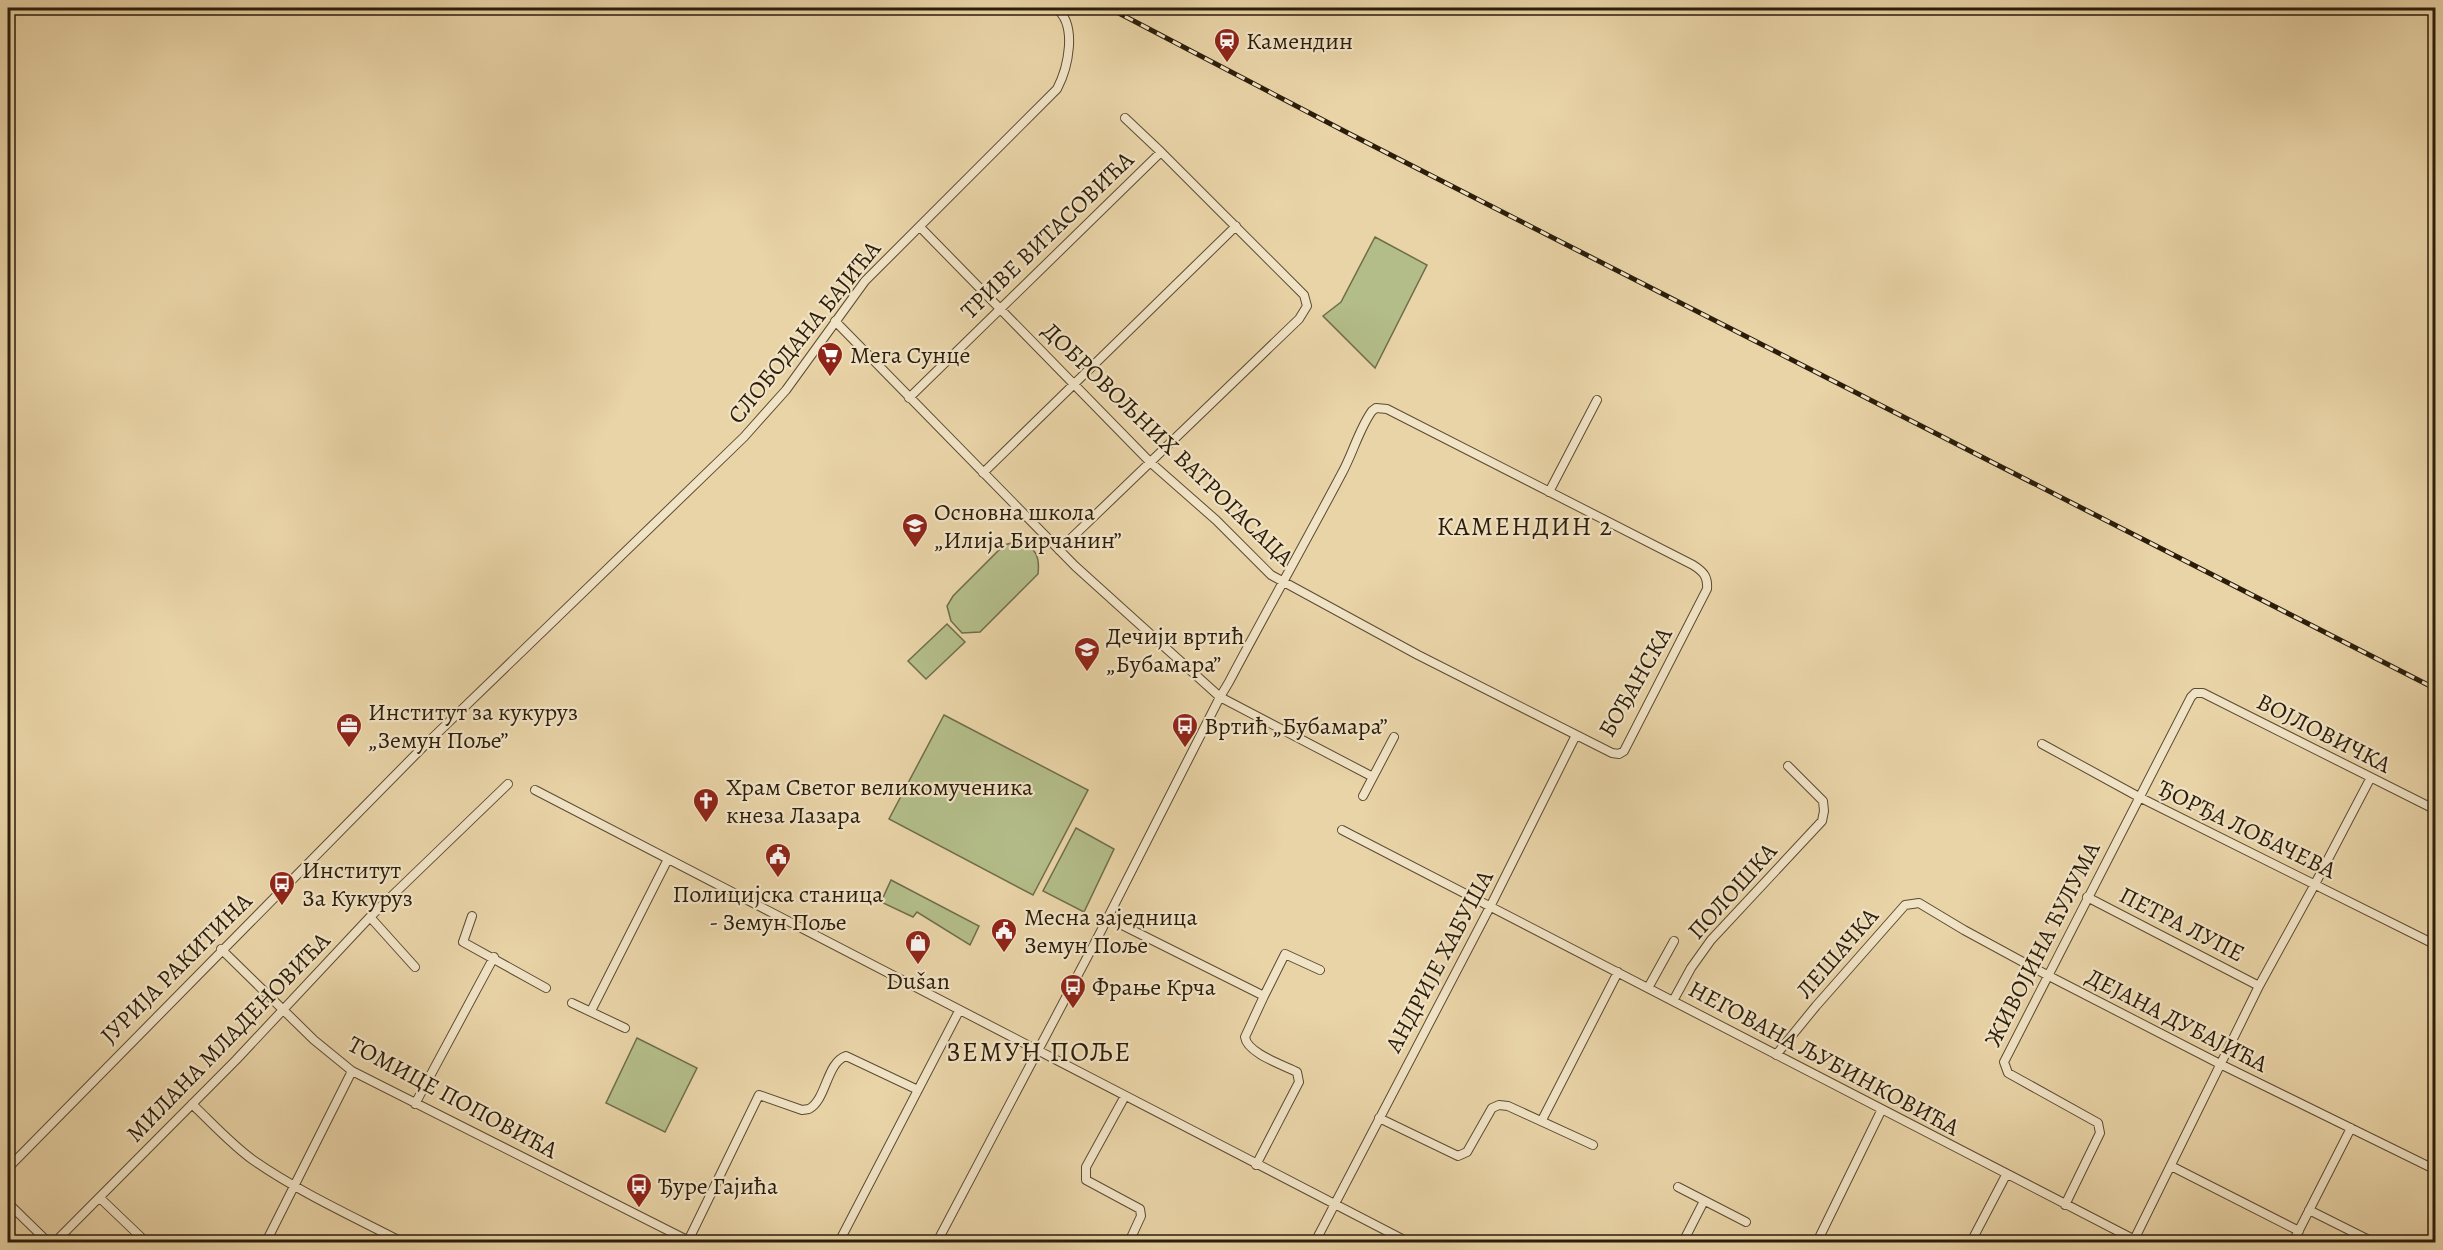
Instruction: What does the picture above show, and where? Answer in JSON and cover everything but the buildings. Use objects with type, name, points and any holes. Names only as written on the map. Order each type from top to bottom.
[{"type":"street","name":"СЛОБОДАНА БАЈИЋА","points":[[424,746],[744,437],[786,390],[865,281],[1057,90],[1066,67],[1068,51],[1066,21],[1056,8]]},
{"type":"street","points":[[1059,550],[1299,319],[1307,306],[1304,295],[1125,118]]},
{"type":"street","name":"ТРИВЕ ВИТАСОВИЋА","points":[[909,398],[1161,152]]},
{"type":"street","points":[[983,473],[1236,226]]},
{"type":"street","name":"ДОБРОВОЉНИХ ВАТРОГАСАЦА","points":[[920,227],[1150,462],[1216,520],[1271,574],[1418,655],[1576,735]]},
{"type":"street","points":[[835,321],[1059,550],[1221,697],[1373,777]]},
{"type":"street","points":[[937,1242],[1108,918],[1221,697],[1342,472],[1369,415],[1376,408],[1387,409],[1549,492],[1597,400]]},
{"type":"street","name":"БОЂАНСКА","points":[[1549,492],[1700,569],[1708,581],[1707,589],[1624,751],[1619,754],[1612,753],[1576,735]]},
{"type":"street","name":"ВОЈЛОВИЧКА","points":[[2195,693],[2203,693],[2370,779],[2436,810]]},
{"type":"street","name":"ЖИВОЈИНА ЋУЛУМА","points":[[2065,1205],[2100,1133],[2098,1123],[2008,1073],[2004,1066],[2047,975],[2189,700],[2195,693]]},
{"type":"street","name":"АНДРИЈЕ ХАБУША","points":[[1315,1242],[1491,905],[1576,735]]},
{"type":"street","points":[[1363,796],[1395,737]]},
{"type":"street","name":"ЂОРЂА ЛОБАЧЕВА","points":[[2042,744],[2139,797],[2436,945]]},
{"type":"street","name":"ЈУРИЈА РАКИТИНА","points":[[8,1168],[221,949],[424,746]]},
{"type":"street","name":"ПОЛОШКА","points":[[1673,1001],[1694,963],[1711,940],[1818,827],[1824,811],[1822,801],[1788,766]]},
{"type":"street","points":[[2135,1242],[2259,986],[2370,779]]},
{"type":"street","name":"МИЛАНА МЛАДЕНОВИЋА","points":[[55,1242],[192,1104],[370,917],[508,784]]},
{"type":"street","points":[[535,790],[1037,1052],[1408,1242]]},
{"type":"street","name":"НЕГОВАНА ЉУБИНКОВИЋА","points":[[1342,830],[1491,905],[2135,1242]]},
{"type":"street","points":[[591,1011],[668,859]]},
{"type":"street","name":"ПЕТРА ЛУПЕ","points":[[2088,897],[2259,986]]},
{"type":"street","name":"ДЕЈАНА ДУБАЈИЋА","points":[[1905,905],[1916,902],[1923,904],[1964,930],[2047,975],[2220,1064],[2436,1170]]},
{"type":"street","name":"ЛЕШАЧКА","points":[[1776,1055],[1815,1006],[1905,905]]},
{"type":"street","points":[[472,916],[463,942],[494,957],[546,988]]},
{"type":"street","points":[[370,917],[415,967]]},
{"type":"street","points":[[1108,918],[1264,996]]},
{"type":"street","points":[[1648,988],[1674,941]]},
{"type":"street","name":"ТОМИЦЕ ПОПОВИЋА","points":[[221,949],[319,1044],[352,1071],[690,1241]]},
{"type":"street","points":[[1256,1165],[1299,1082],[1297,1072],[1252,1050],[1245,1043],[1245,1037],[1285,954],[1320,970]]},
{"type":"street","points":[[415,1104],[494,957]]},
{"type":"street","points":[[1542,1120],[1618,972]]},
{"type":"street","points":[[572,1003],[625,1028]]},
{"type":"street","points":[[839,1242],[959,1011]]},
{"type":"street","points":[[690,1241],[759,1095],[802,1110],[809,1109],[817,1100],[838,1060],[846,1056],[918,1090]]},
{"type":"street","points":[[266,1242],[352,1071]]},
{"type":"street","points":[[1125,1096],[1086,1167],[1084,1176],[1086,1180],[1140,1209],[1141,1216],[1129,1242]]},
{"type":"street","points":[[192,1104],[251,1159],[295,1186],[402,1242]]},
{"type":"street","points":[[1379,1118],[1458,1156],[1467,1152],[1495,1106],[1509,1106],[1593,1145]]},
{"type":"street","points":[[1817,1242],[1881,1110]]},
{"type":"street","points":[[2293,1242],[2351,1128]]},
{"type":"street","points":[[2171,1166],[2299,1232]]},
{"type":"street","points":[[1971,1242],[2006,1175]]},
{"type":"street","points":[[1677,1187],[1746,1222]]},
{"type":"street","points":[[100,1198],[146,1242]]},
{"type":"street","points":[[1683,1242],[1704,1201]]},
{"type":"street","points":[[8,1203],[48,1242]]},
{"type":"street","points":[[2309,1210],[2373,1242]]},
{"type":"green space","points":[[1375,237],[1427,265],[1375,368],[1323,316],[1341,302]]},
{"type":"green space","points":[[1019,541],[1036,553],[1038,574],[980,632],[962,633],[951,621],[947,606],[953,596],[1004,545]]},
{"type":"green space","points":[[947,624],[965,642],[926,679],[908,661]]},
{"type":"green space","points":[[944,715],[1088,790],[1033,895],[889,819]]},
{"type":"green space","points":[[1076,828],[1114,849],[1084,912],[1043,891]]},
{"type":"green space","points":[[891,880],[979,926],[970,945],[917,912],[913,917],[881,902]]},
{"type":"green space","points":[[637,1038],[697,1068],[665,1132],[606,1103]]},
{"type":"railway","points":[[1109,8],[1346,132],[2436,689]]},
{"type":"place","name":"Камендин","points":[[1227,64]]},
{"type":"place","name":"Мега Сунце","points":[[830,378]]},
{"type":"place","name":"Основна школа „Илија Бирчанин”","points":[[915,549]]},
{"type":"place","name":"Дечији вртић „Бубамара”","points":[[1087,673]]},
{"type":"place","name":"Институт за кукуруз „Земун Поље”","points":[[349,749]]},
{"type":"place","name":"Вртић „Бубамара”","points":[[1185,749]]},
{"type":"place","name":"Храм Светог великомученика кнеза Лазара","points":[[706,824]]},
{"type":"place","name":"Полицијска станица - Земун Поље","points":[[778,879]]},
{"type":"place","name":"Институт За Кукуруз","points":[[282,907]]},
{"type":"place","name":"Месна заједница Земун Поље","points":[[1004,954]]},
{"type":"place","name":"Dušan","points":[[918,966]]},
{"type":"place","name":"Фрање Крча","points":[[1073,1010]]},
{"type":"place","name":"Ђуре Гајића","points":[[639,1209]]},
{"type":"district","name":"КАМЕНДИН 2","points":[[1525,526]]},
{"type":"district","name":"ЗЕМУН ПОЉЕ","points":[[1039,1052]]}]
